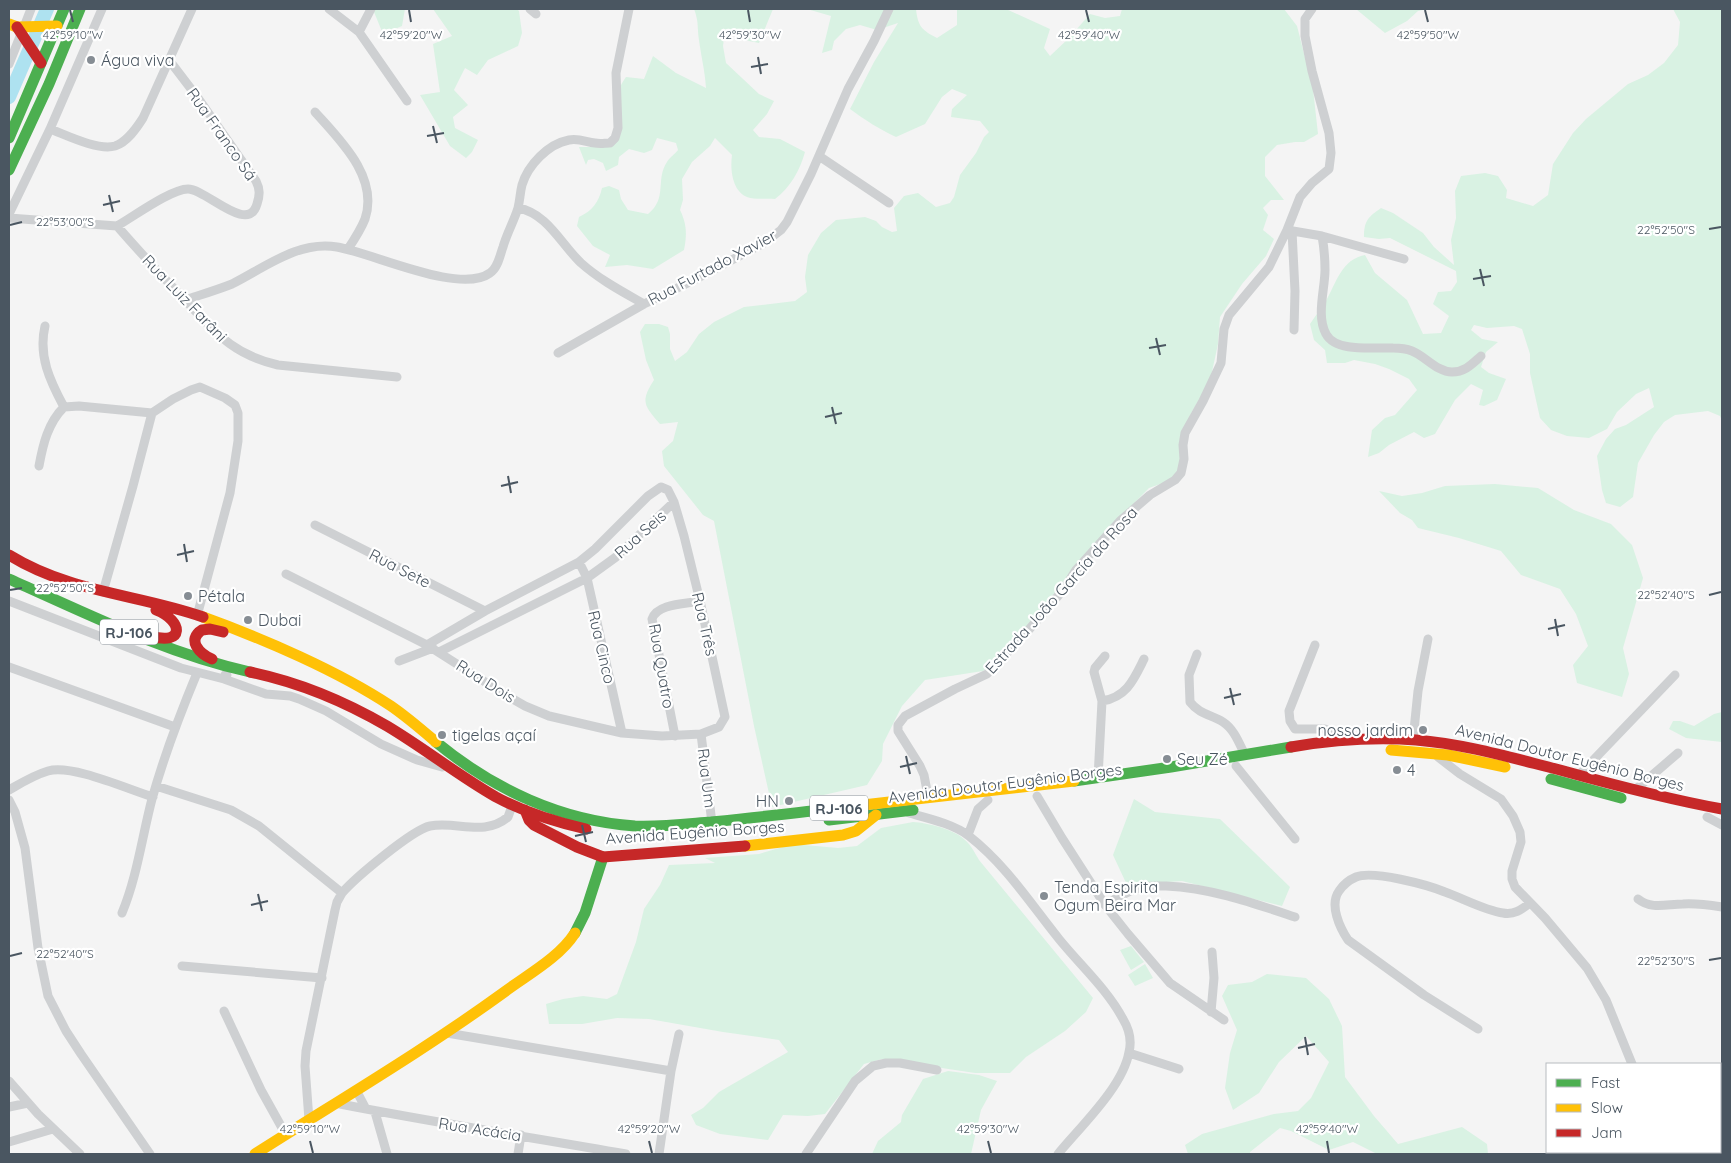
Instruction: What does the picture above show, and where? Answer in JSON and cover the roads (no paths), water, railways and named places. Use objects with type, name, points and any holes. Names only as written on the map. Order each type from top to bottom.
[{"type":"main road","points":[[9,138],[38,58],[52,26],[64,9]]},
{"type":"main road","points":[[9,170],[49,84],[80,9]]},
{"type":"main road","points":[[38,58],[21,30],[52,26]]},
{"type":"main road","name":"Avenida Doutor Eugênio Borges","points":[[9,554],[39,572],[54,578],[103,592],[163,605],[197,616],[298,657],[348,681],[381,700],[409,719],[449,752],[480,774],[550,808],[598,821],[716,830],[876,815],[988,800],[1037,796],[1146,782],[1324,752],[1394,750],[1474,760],[1614,796],[1722,819]]},
{"type":"main road","points":[[33,591],[45,591],[156,638],[167,640],[176,633],[176,622],[166,613],[75,591],[48,582],[39,572]]},
{"type":"main road","name":"RJ-106","points":[[9,579],[223,673],[244,672],[278,678],[334,698],[387,726],[456,772],[512,806],[560,823],[594,831],[662,837]]},
{"type":"main road","points":[[334,698],[318,687],[202,654],[194,641],[197,632],[205,628],[227,634],[359,694],[381,700]]},
{"type":"main road","name":"Avenida Doutor Eugênio Borges","points":[[716,830],[928,796],[1098,778],[1245,754],[1347,741],[1394,739],[1435,741],[1486,750],[1635,790],[1722,809]]},
{"type":"main road","name":"Avenida Eugênio Borges","points":[[525,810],[529,820],[534,825],[603,857],[726,848],[843,835],[856,831],[876,815]]},
{"type":"main road","points":[[255,1154],[447,1033],[551,958],[571,939],[585,913],[603,857]]},
{"type":"street","points":[[9,64],[21,30],[32,9]]},
{"type":"street","points":[[9,214],[50,129],[102,9]]},
{"type":"street","points":[[50,129],[106,147],[114,146],[124,141],[134,132],[143,118],[192,9]]},
{"type":"street","points":[[329,9],[359,32],[407,101]]},
{"type":"street","points":[[359,32],[371,9]]},
{"type":"street","points":[[185,300],[230,284],[298,251],[313,246],[348,249],[444,279],[463,280],[480,278],[490,273],[496,267],[518,208],[522,184],[527,172],[544,153],[561,142],[571,139],[578,138],[596,144],[610,143],[615,138],[618,128],[616,73],[629,9]]},
{"type":"street","name":"Rua Furtado Xavier","points":[[558,353],[644,304],[692,281],[772,238],[787,222],[819,156],[848,89],[889,9]]},
{"type":"street","name":"Estrada João García da Rosa","points":[[928,796],[920,766],[898,730],[900,720],[987,674],[1026,633],[1064,589],[1076,570],[1120,521],[1150,495],[1175,480],[1181,473],[1184,459],[1183,445],[1185,433],[1203,402],[1221,363],[1224,330],[1229,315],[1269,267],[1290,230],[1300,197],[1312,182],[1330,169],[1329,133],[1312,71],[1305,36],[1305,19],[1312,9]]},
{"type":"street","name":"Rua Franco Sá","points":[[117,226],[161,200],[188,189],[203,193],[234,214],[252,211],[258,201],[259,188],[256,182],[198,98],[169,60]]},
{"type":"street","points":[[315,112],[353,158],[367,186],[368,197],[364,220],[348,249]]},
{"type":"street","points":[[819,156],[889,203]]},
{"type":"street","points":[[518,208],[527,209],[538,215],[582,263],[613,286],[644,304]]},
{"type":"street","points":[[9,218],[117,226]]},
{"type":"street","name":"Rua Luiz Farâni","points":[[117,226],[209,327],[227,343],[260,360],[278,364],[397,377]]},
{"type":"street","points":[[1294,330],[1296,291],[1290,230],[1322,236],[1404,259]]},
{"type":"street","points":[[1322,236],[1325,270],[1322,317],[1329,340],[1340,346],[1395,348],[1413,351],[1431,363],[1450,372],[1466,369],[1480,356]]},
{"type":"street","points":[[45,326],[42,338],[43,356],[51,383],[64,407]]},
{"type":"street","points":[[39,466],[52,420],[64,407],[79,406],[152,413],[173,399],[200,387],[231,401],[236,408],[238,441],[230,493],[197,616]]},
{"type":"street","points":[[103,592],[152,413]]},
{"type":"street","name":"Rua Seis","points":[[399,661],[433,648],[587,578],[616,557],[674,502],[668,490],[661,487],[656,489],[595,549],[579,562],[485,611],[433,648]]},
{"type":"street","name":"Rua Três","points":[[674,502],[700,601],[725,717],[719,728],[701,734]]},
{"type":"street","name":"Rua Sete","points":[[315,525],[485,611]]},
{"type":"street","name":"Rua Cinco","points":[[579,562],[587,578],[622,733]]},
{"type":"street","name":"Rua Dois","points":[[286,574],[433,648],[504,694],[525,706],[549,716],[622,733],[662,736],[701,734]]},
{"type":"street","points":[[9,601],[181,668],[197,673],[223,673],[266,694],[290,696],[299,699],[326,711],[401,754],[456,772]]},
{"type":"street","name":"Rua Quatro","points":[[675,736],[652,619],[663,608],[700,601]]},
{"type":"street","points":[[1413,740],[1418,690],[1428,639]]},
{"type":"street","points":[[1315,645],[1289,711],[1290,721],[1295,729],[1325,729],[1347,741]]},
{"type":"street","points":[[1197,654],[1189,675],[1190,702],[1200,712],[1223,722],[1231,730],[1245,754]]},
{"type":"street","points":[[1098,778],[1102,700],[1094,672],[1105,656]]},
{"type":"street","points":[[1102,700],[1116,698],[1125,691],[1144,659]]},
{"type":"street","points":[[9,667],[175,728]]},
{"type":"street","points":[[122,913],[134,876],[156,786],[175,728],[197,673]]},
{"type":"street","points":[[1579,775],[1675,675]]},
{"type":"street","name":"Rua Um","points":[[701,734],[716,830]]},
{"type":"street","points":[[1635,790],[1678,753]]},
{"type":"street","points":[[1434,754],[1460,774],[1500,799],[1513,816],[1520,832],[1521,842],[1512,878],[1515,887],[1587,968],[1606,1000],[1632,1063]]},
{"type":"street","points":[[1236,766],[1296,839]]},
{"type":"street","points":[[9,790],[32,777],[49,771],[67,770],[85,774],[153,797]]},
{"type":"street","points":[[156,786],[242,815],[259,826],[342,893]]},
{"type":"street","points":[[1037,796],[1105,906],[1170,984],[1224,1020]]},
{"type":"street","points":[[9,800],[15,812],[25,848],[38,948],[48,996],[66,1031],[150,1154]]},
{"type":"street","points":[[968,835],[978,809],[988,800]]},
{"type":"street","points":[[309,1120],[305,1058],[335,910],[342,893],[414,833],[431,826],[493,826],[508,817],[512,806]]},
{"type":"street","points":[[902,811],[943,823],[968,835],[1004,868],[1060,941],[1087,970],[1123,1019],[1130,1036],[1129,1052],[1119,1077],[1102,1103],[1058,1154]]},
{"type":"street","points":[[1707,817],[1722,825]]},
{"type":"street","points":[[1478,1029],[1424,995],[1348,940],[1340,929],[1336,911],[1336,895],[1343,884],[1356,877],[1380,875],[1444,891],[1502,913],[1519,912],[1530,903]]},
{"type":"street","points":[[1105,906],[1125,893],[1140,888],[1174,886],[1231,896],[1295,918]]},
{"type":"street","points":[[1638,899],[1645,904],[1660,906],[1683,904],[1722,907]]},
{"type":"street","points":[[1211,1012],[1214,978],[1212,952]]},
{"type":"street","points":[[182,966],[322,978]]},
{"type":"street","points":[[224,1011],[261,1090],[286,1135]]},
{"type":"street","points":[[447,1033],[671,1071]]},
{"type":"street","points":[[659,1154],[671,1071],[679,1034]]},
{"type":"street","points":[[1129,1052],[1179,1069]]},
{"type":"street","points":[[806,1154],[855,1081],[873,1066],[886,1063],[900,1063],[937,1070]]},
{"type":"street","points":[[9,1081],[28,1103],[80,1154]]},
{"type":"street","points":[[356,1090],[370,1111],[387,1154]]},
{"type":"street","points":[[9,1107],[28,1103]]},
{"type":"street","name":"Rua Acácia","points":[[334,1103],[370,1111],[626,1154]]},
{"type":"street","points":[[9,1142],[54,1129]]},
{"type":"street","points":[[518,1154],[520,1135]]},
{"type":"waterway","points":[[9,97],[47,9]]},
{"type":"place","name":"Água viva","points":[[91,60]]},
{"type":"place","name":"Pétala","points":[[188,596]]},
{"type":"place","name":"Dubai","points":[[248,620]]},
{"type":"place","name":"nosso jardim","points":[[1423,730]]},
{"type":"place","name":"tigelas açaí","points":[[442,735]]},
{"type":"place","name":"Seu Zé","points":[[1167,759]]},
{"type":"place","name":"4","points":[[1397,770]]},
{"type":"place","name":"HN","points":[[789,801]]},
{"type":"place","name":"Tenda Espirita Ogum Beira Mar","points":[[1044,896]]}]
